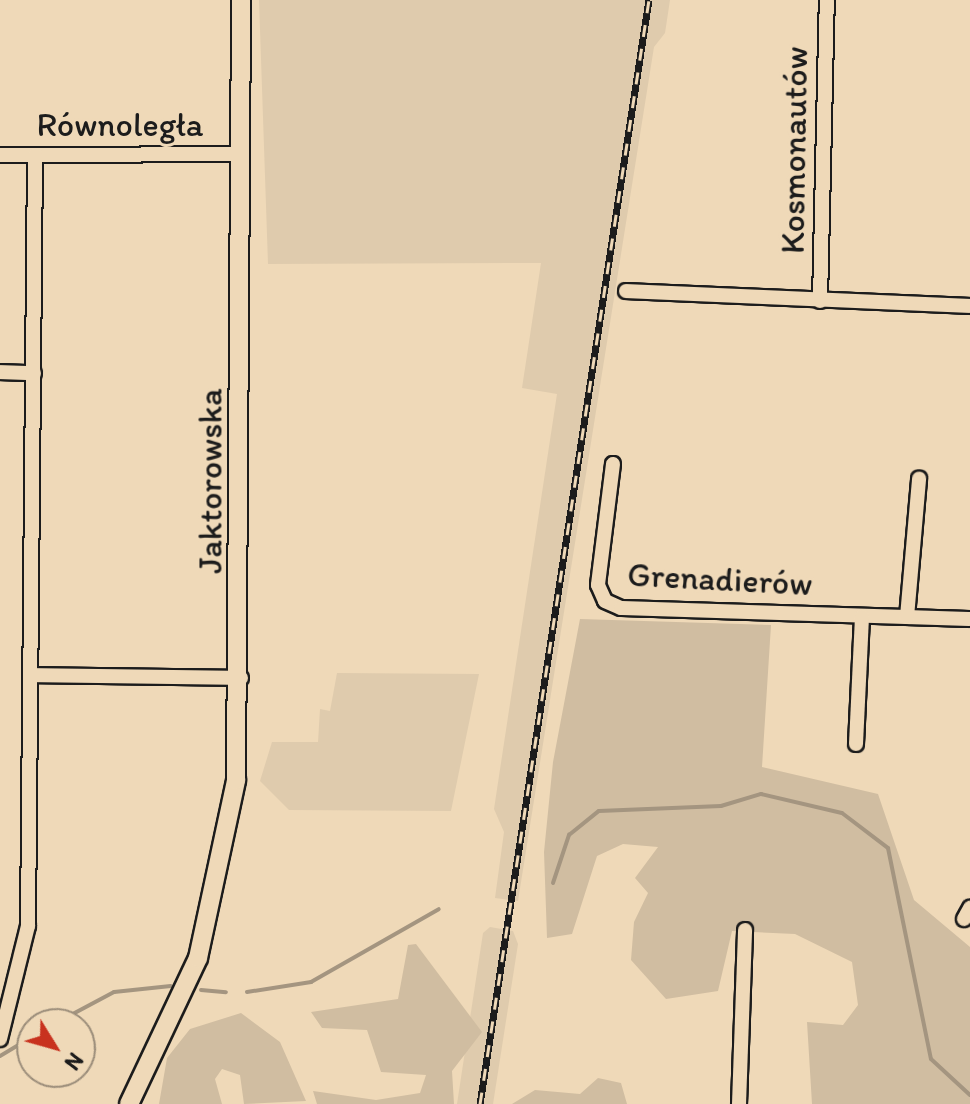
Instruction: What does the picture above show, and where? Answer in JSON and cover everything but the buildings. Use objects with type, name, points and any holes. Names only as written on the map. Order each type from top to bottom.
[{"type":"main road","name":"Jaktorowska","points":[[129,1104],[198,958],[230,825],[241,678],[241,0]]},
{"type":"street","name":"Kosmonautów","points":[[820,301],[827,0]]},
{"type":"street","name":"Równoległa","points":[[0,155],[241,154]]},
{"type":"street","points":[[0,1039],[28,926],[35,155]]},
{"type":"street","points":[[626,291],[970,306]]},
{"type":"street","points":[[0,372],[34,373]]},
{"type":"street","name":"Grenadierów","points":[[613,464],[598,585],[605,601],[621,608],[970,619]]},
{"type":"street","points":[[907,617],[919,479]]},
{"type":"street","points":[[856,744],[862,616]]},
{"type":"street","points":[[31,675],[241,678]]},
{"type":"street","points":[[739,1104],[745,930]]},
{"type":"shaded area","points":[[259,0],[670,0],[665,33],[654,47],[518,901],[495,898],[504,832],[494,809],[557,394],[522,388],[541,263],[268,264]]},
{"type":"shaded area","points":[[580,619],[771,625],[762,767],[878,794],[914,900],[970,947],[970,1104],[812,1104],[807,1022],[843,1025],[858,1005],[852,962],[795,934],[732,931],[718,991],[666,999],[631,960],[634,922],[648,893],[635,878],[658,847],[623,844],[597,856],[572,934],[547,938],[544,852],[553,762]]},
{"type":"shaded area","points":[[337,673],[479,674],[451,811],[289,810],[260,781],[272,742],[318,742],[320,709],[330,711]]},
{"type":"shaded area","points":[[490,927],[513,931],[518,944],[493,1104],[457,1104],[483,933]]},
{"type":"shaded area","points":[[416,944],[482,1032],[452,1071],[454,1104],[317,1104],[313,1091],[376,1100],[420,1093],[426,1075],[381,1072],[367,1030],[322,1028],[311,1012],[398,999],[408,945]]},
{"type":"shaded area","points":[[241,1013],[280,1042],[306,1101],[244,1104],[240,1075],[222,1069],[215,1079],[222,1104],[159,1104],[167,1058],[190,1029]]},
{"type":"shaded area","points":[[598,1078],[621,1083],[627,1104],[512,1104],[535,1090],[580,1094]]},
{"type":"waterway","points":[[553,883],[569,835],[599,811],[721,806],[761,794],[842,813],[888,848],[931,1059],[970,1095]]},
{"type":"waterway","points":[[247,992],[311,982],[439,909]]},
{"type":"waterway","points":[[84,1008],[114,992],[171,986]]},
{"type":"waterway","points":[[201,990],[226,992]]},
{"type":"waterway","points":[[0,1056],[16,1046]]},
{"type":"railway","points":[[480,1104],[649,0]]}]
